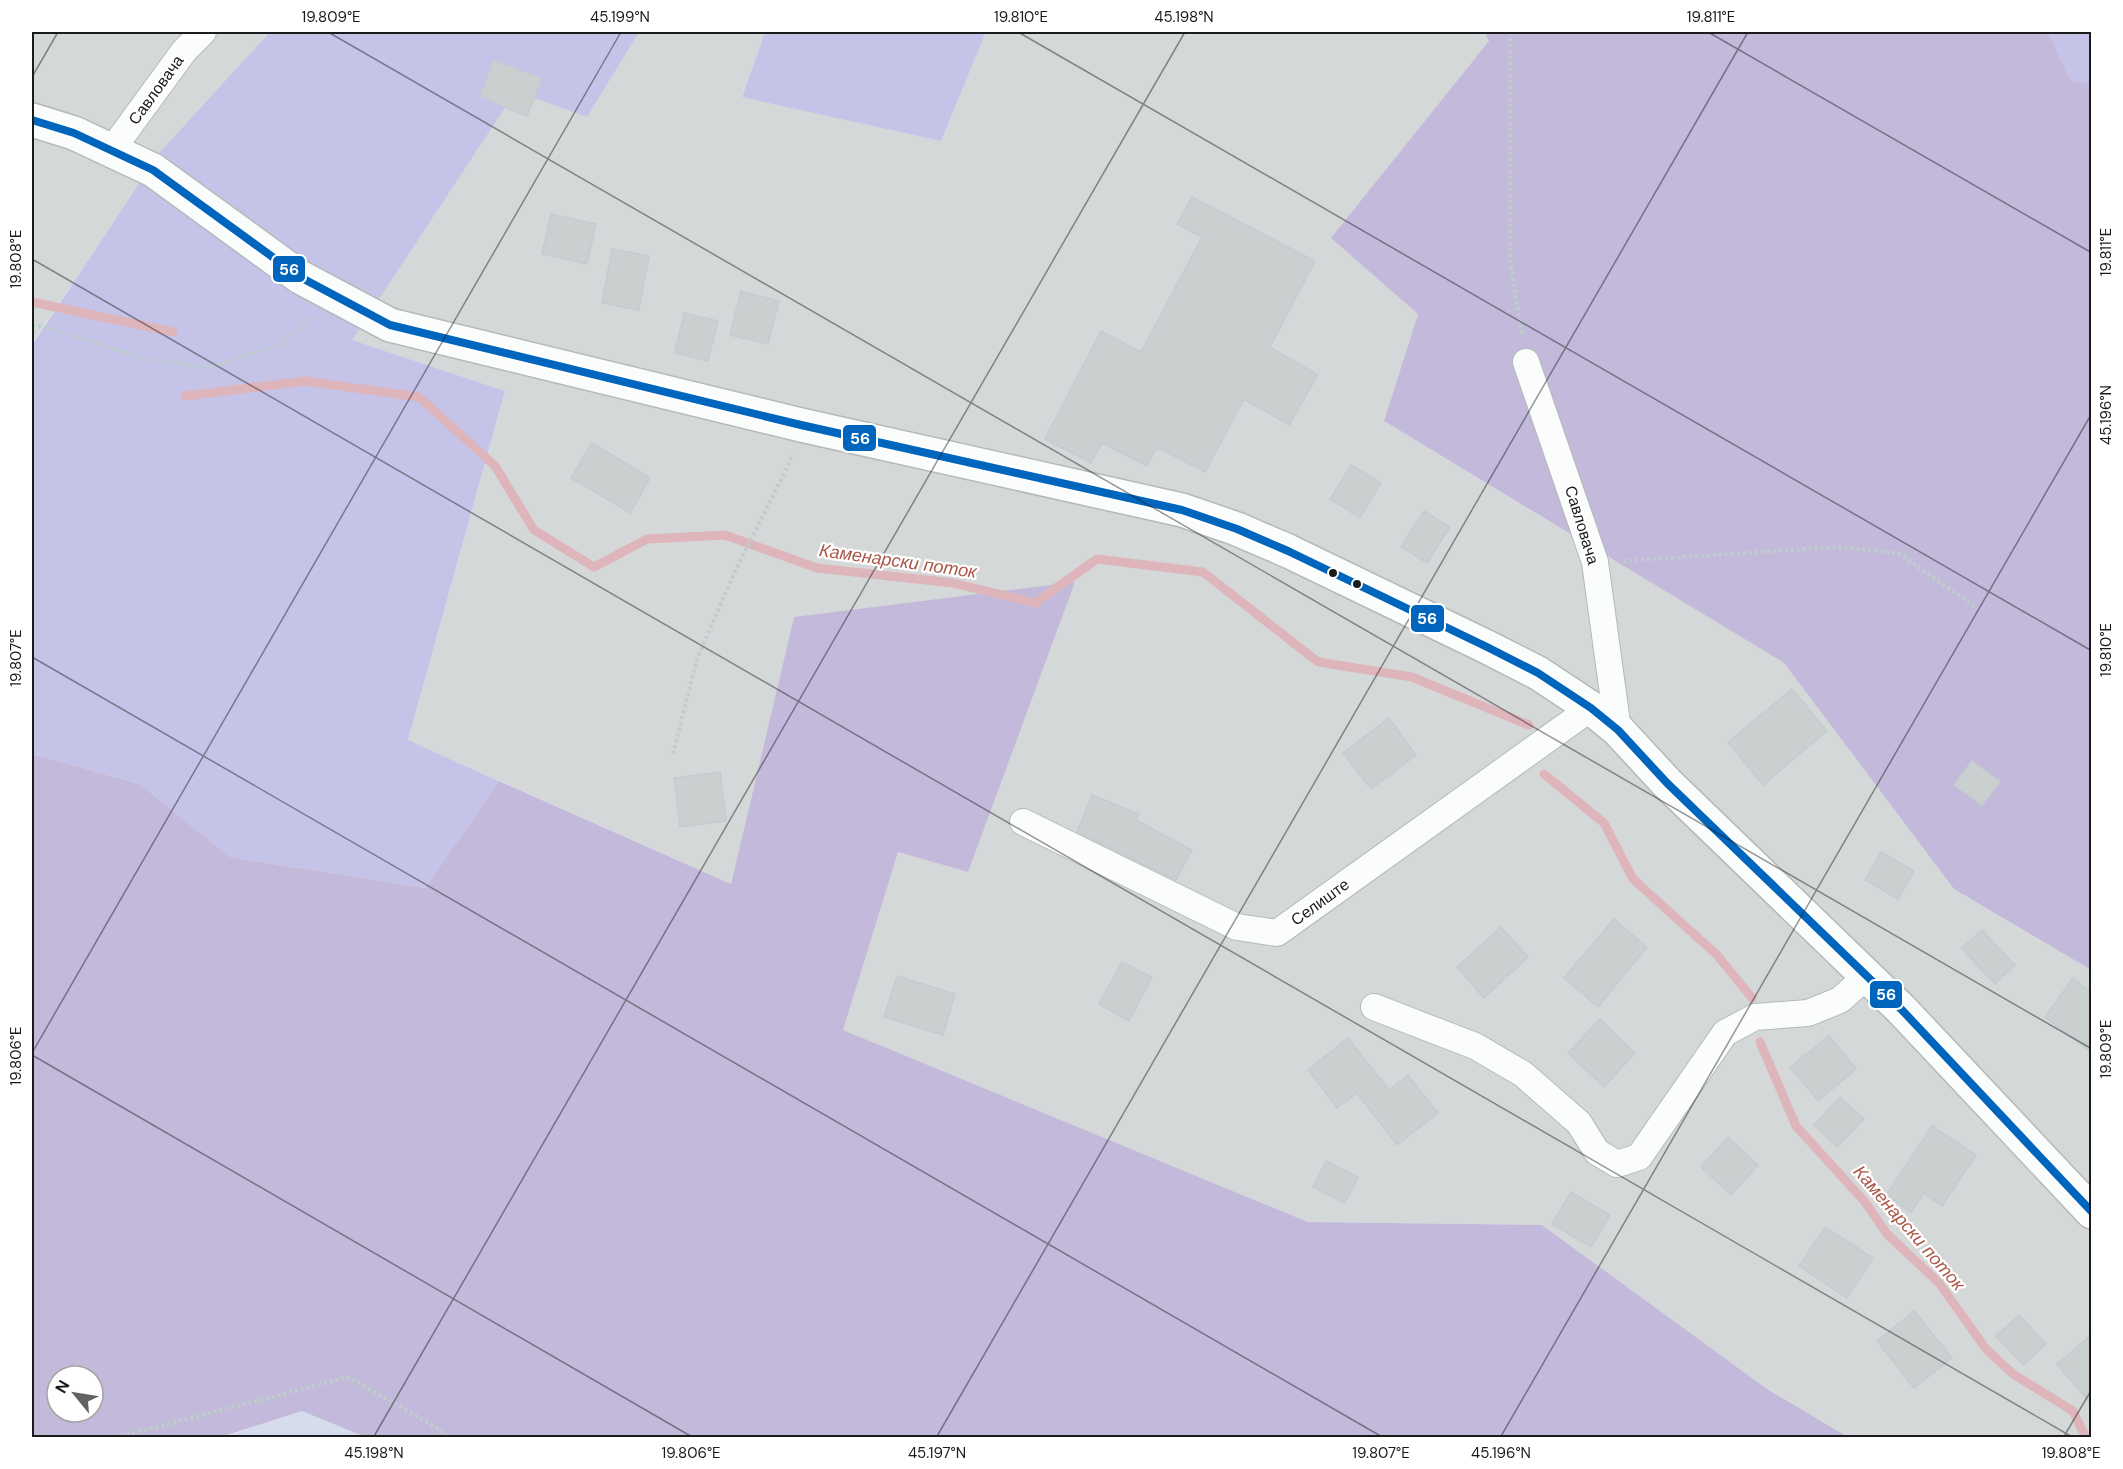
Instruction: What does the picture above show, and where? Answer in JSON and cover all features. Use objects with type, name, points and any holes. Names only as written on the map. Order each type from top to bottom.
[{"type":"street","name":"Савловача","points":[[111,151],[184,51],[203,32]]},
{"type":"street","points":[[32,120],[74,133],[153,170],[300,278],[390,325],[801,425],[1182,510],[1237,529],[1288,551],[1538,673],[1591,708],[1618,730],[1667,783],[1901,1009],[2091,1212]]},
{"type":"street","name":"Савловача","points":[[1526,362],[1595,562],[1618,730]]},
{"type":"street","name":"Селиште","points":[[1023,822],[1237,927],[1277,933],[1591,708]]},
{"type":"street","points":[[1374,1007],[1475,1046],[1524,1074],[1579,1124],[1597,1152],[1617,1164],[1640,1157],[1725,1033],[1755,1017],[1808,1013],[1840,1000],[1867,976]]},
{"type":"path","points":[[1510,32],[1510,259],[1526,362]]},
{"type":"path","points":[[32,325],[42,326],[146,359],[210,367],[282,344],[335,296]]},
{"type":"path","points":[[673,754],[697,659],[736,569],[788,466],[801,425]]},
{"type":"path","points":[[1595,562],[1837,547],[1898,553],[1975,607]]},
{"type":"path","points":[[115,1437],[348,1377],[439,1429],[448,1437]]},
{"type":"shaded area","points":[[32,32],[270,32],[160,153],[33,342],[32,342]]},
{"type":"shaded area","points":[[270,32],[639,32],[587,117],[516,91],[352,340],[505,391],[408,740],[499,781],[425,888],[230,857],[140,784],[32,754],[32,342],[160,152]]},
{"type":"shaded area","points":[[639,32],[765,32],[742,96],[941,141],[986,32],[1484,32],[1489,41],[1418,314],[1384,421],[1784,663],[1954,889],[2091,970],[2091,1437],[1848,1437],[1767,1389],[1542,1225],[1308,1222],[842,1030],[898,852],[968,872],[794,617],[731,884],[408,740],[505,391],[351,340],[516,90],[587,116]]},
{"type":"shaded area","points":[[765,32],[986,32],[941,141],[742,97]]},
{"type":"shaded area","points":[[1484,32],[2048,32],[2071,81],[2092,84],[2091,970],[1954,889],[1784,663],[1384,421],[1418,314],[1331,238],[1489,41]]},
{"type":"shaded area","points":[[2048,32],[2091,32],[2091,84],[2071,81]]},
{"type":"shaded area","points":[[1075,582],[968,872],[898,852],[843,1030],[1308,1222],[1542,1225],[1767,1389],[1848,1437],[368,1438],[302,1411],[221,1437],[32,1437],[32,754],[140,784],[230,857],[425,888],[499,781],[731,884],[794,617]]},
{"type":"shaded area","points":[[302,1411],[368,1437],[221,1438]]},
{"type":"building","points":[[494,60],[542,79],[527,116],[480,96]]},
{"type":"building","points":[[1192,197],[1315,261],[1270,347],[1318,375],[1289,425],[1244,399],[1205,472],[1157,447],[1147,466],[1102,443],[1091,463],[1045,439],[1101,331],[1141,352],[1202,237],[1177,224]]},
{"type":"building","points":[[551,214],[596,224],[587,264],[542,254]]},
{"type":"building","points":[[612,249],[649,256],[639,310],[602,303]]},
{"type":"building","points":[[741,291],[779,301],[768,344],[730,335]]},
{"type":"building","points":[[684,313],[718,321],[708,361],[675,353]]},
{"type":"building","points":[[592,443],[650,478],[630,513],[571,478]]},
{"type":"building","points":[[1351,465],[1381,483],[1360,518],[1330,499]]},
{"type":"building","points":[[1424,511],[1450,527],[1427,563],[1401,547]]},
{"type":"building","points":[[1792,689],[1827,731],[1763,785],[1728,742]]},
{"type":"building","points":[[1389,718],[1416,755],[1371,789],[1343,753]]},
{"type":"building","points":[[1972,761],[2000,782],[1982,805],[1954,785]]},
{"type":"building","points":[[720,772],[726,821],[680,827],[674,778]]},
{"type":"building","points":[[1092,795],[1139,814],[1136,820],[1192,850],[1176,880],[1077,832]]},
{"type":"building","points":[[1881,852],[1914,871],[1898,899],[1865,880]]},
{"type":"building","points":[[1614,919],[1647,947],[1598,1007],[1564,978]]},
{"type":"building","points":[[1501,927],[1528,957],[1484,998],[1457,967]]},
{"type":"building","points":[[1982,930],[2015,965],[1995,984],[1961,948]]},
{"type":"building","points":[[1122,962],[1152,977],[1129,1021],[1099,1004]]},
{"type":"building","points":[[897,976],[955,994],[943,1035],[884,1017]]},
{"type":"building","points":[[2073,978],[2091,992],[2091,1052],[2045,1017]]},
{"type":"building","points":[[1600,1019],[1635,1053],[1604,1087],[1568,1053]]},
{"type":"building","points":[[1829,1036],[1856,1069],[1818,1101],[1790,1067]]},
{"type":"building","points":[[1348,1038],[1389,1090],[1408,1075],[1438,1113],[1397,1145],[1357,1093],[1337,1108],[1308,1070]]},
{"type":"building","points":[[1840,1097],[1864,1119],[1837,1147],[1814,1125]]},
{"type":"building","points":[[1932,1126],[1976,1155],[1942,1206],[1924,1193],[1911,1212],[1886,1195]]},
{"type":"building","points":[[1728,1137],[1758,1165],[1731,1195],[1701,1167]]},
{"type":"building","points":[[1326,1161],[1358,1177],[1345,1203],[1313,1187]]},
{"type":"building","points":[[1571,1192],[1610,1215],[1591,1247],[1552,1224]]},
{"type":"building","points":[[1825,1227],[1873,1258],[1847,1298],[1799,1266]]},
{"type":"building","points":[[1914,1311],[1952,1358],[1914,1388],[1877,1341]]},
{"type":"building","points":[[2019,1315],[2046,1344],[2023,1365],[1996,1336]]},
{"type":"building","points":[[2091,1335],[2091,1404],[2057,1364]]},
{"type":"waterway","name":"Каменарски поток","points":[[32,302],[173,332]]},
{"type":"waterway","name":"Каменарски поток","points":[[185,396],[305,381],[419,397],[495,466],[534,530],[594,567],[647,539],[725,535],[817,568],[953,583],[1035,603],[1097,559],[1203,572],[1318,662],[1412,677],[1529,725]]},
{"type":"waterway","name":"Каменарски поток","points":[[1544,774],[1604,823],[1633,879],[1717,955],[1752,998]]},
{"type":"waterway","name":"Каменарски поток","points":[[1760,1042],[1796,1126],[1865,1202],[1887,1234],[1939,1283],[1986,1349],[2013,1374],[2073,1411],[2086,1438]]},
{"type":"transit line","name":"56","points":[[32,120],[74,133],[153,170],[300,277],[390,325],[801,425],[1182,510],[1237,529],[1288,551],[1538,673],[1591,708],[1618,730],[1667,783],[1901,1009],[2092,1212]]}]
